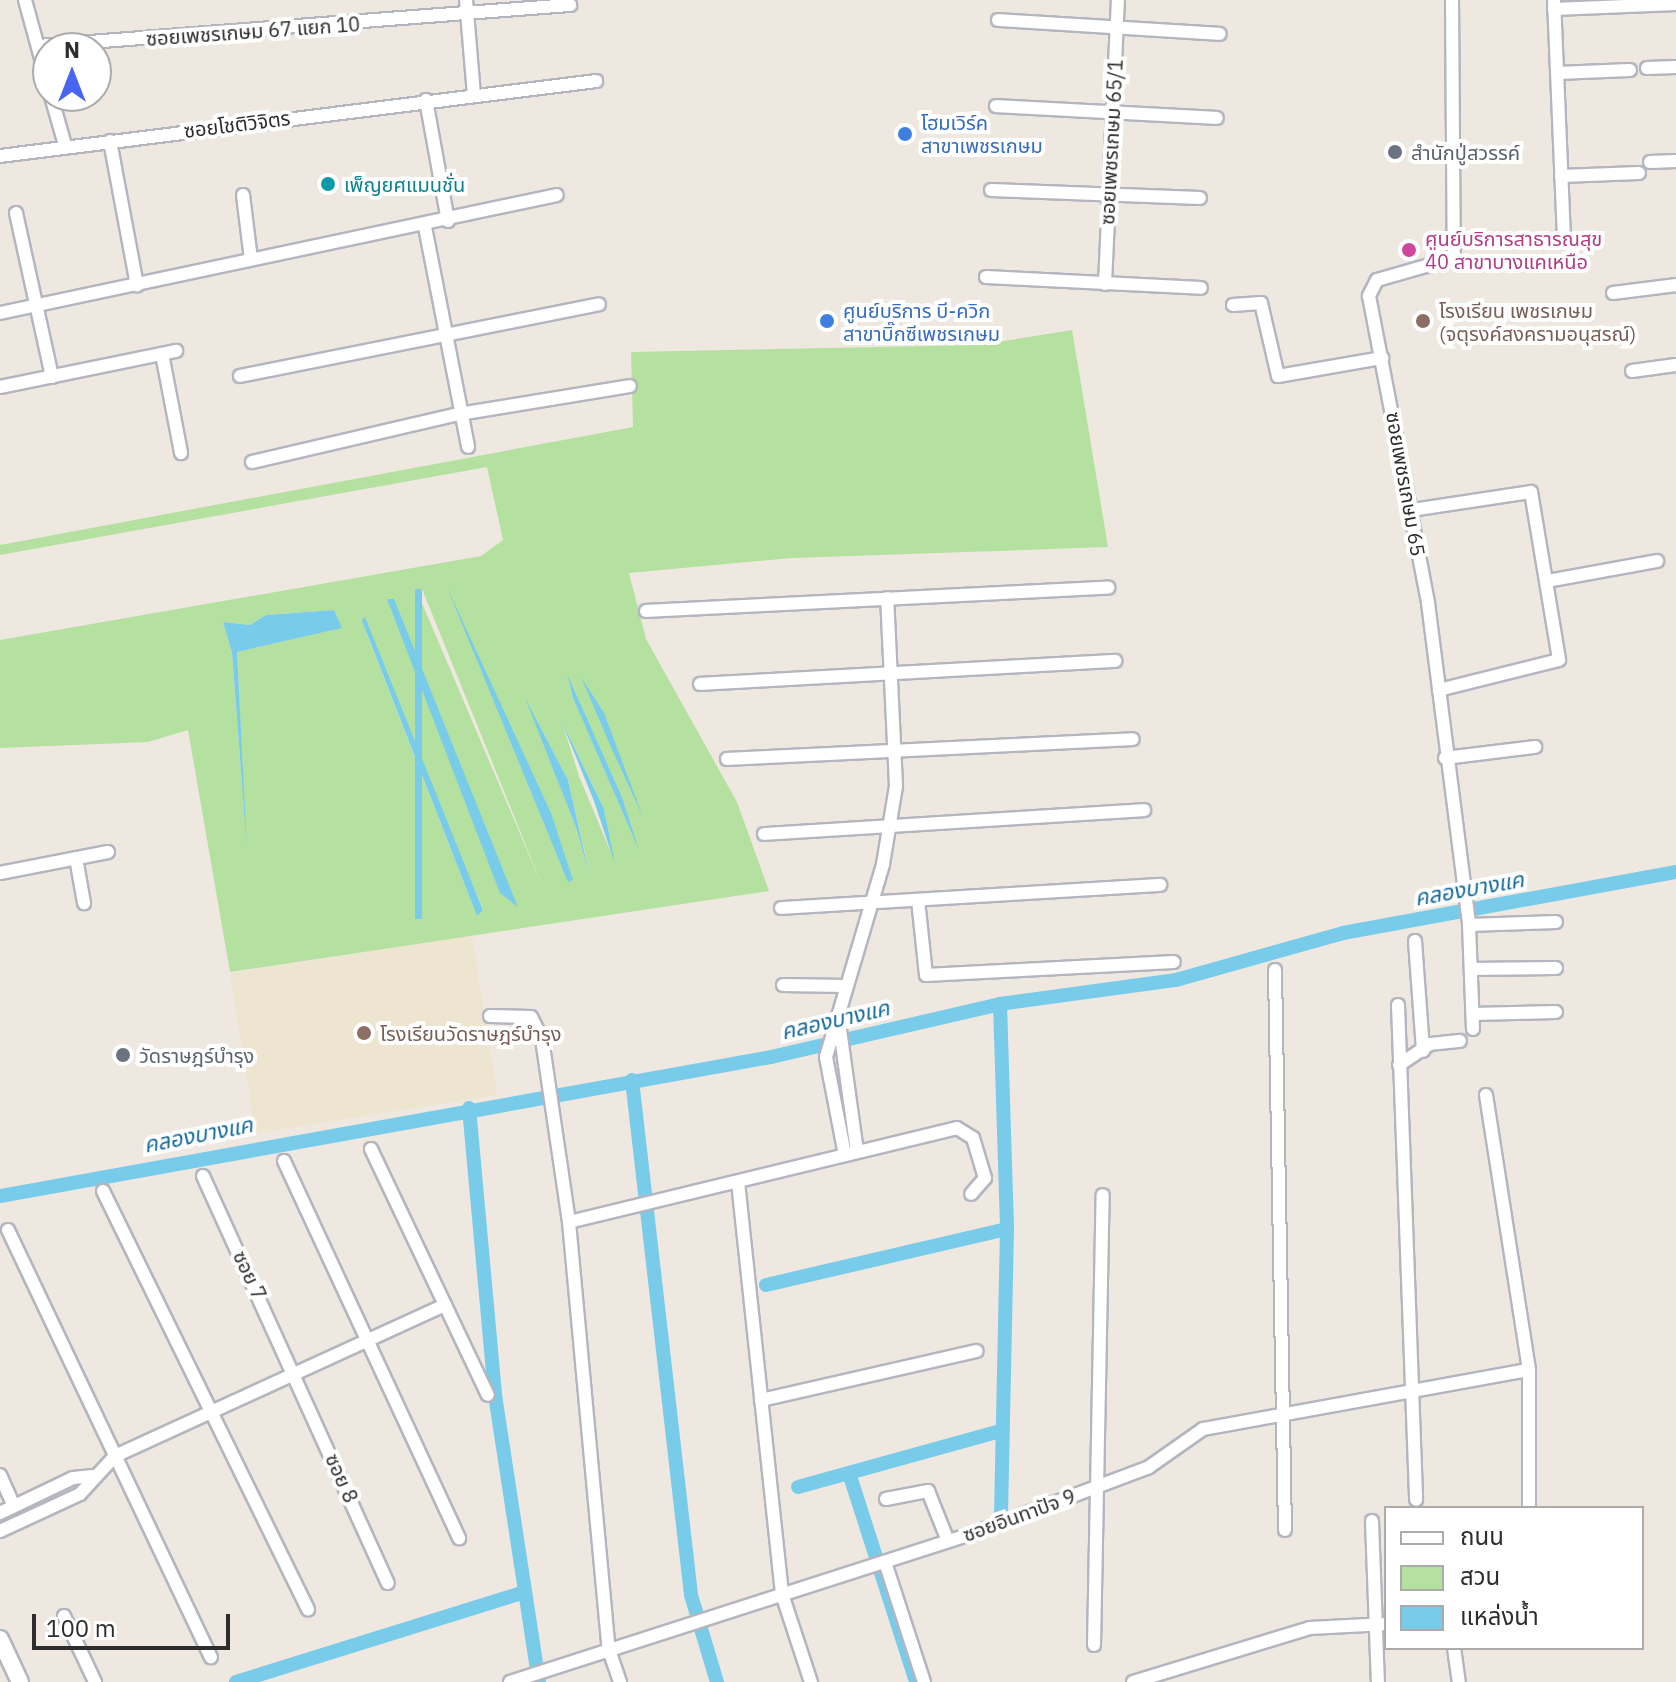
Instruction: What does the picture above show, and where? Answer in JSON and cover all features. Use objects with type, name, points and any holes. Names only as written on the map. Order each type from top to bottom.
[{"type":"main road","points":[[0,1639],[20,1682]]},
{"type":"street","points":[[25,0],[34,32]]},
{"type":"street","points":[[466,0],[474,96]]},
{"type":"street","name":"ซอยเพชรเกษม 65/1","points":[[1105,284],[1118,0]]},
{"type":"street","name":"ซอยเพชรเกษม 65","points":[[1452,0],[1454,258],[1372,286],[1382,358],[1412,510],[1439,690],[1445,758],[1468,924],[1473,1029]]},
{"type":"street","points":[[1564,241],[1554,4],[1676,4]]},
{"type":"street","name":"ซอยเพชรเกษม 67 แยก 10","points":[[112,41],[570,5]]},
{"type":"street","points":[[998,20],[1220,34]]},
{"type":"street","points":[[1647,68],[1676,67]]},
{"type":"street","points":[[1557,73],[1630,70]]},
{"type":"street","name":"ซอยโชติวิจิตร","points":[[0,156],[65,145],[596,81]]},
{"type":"street","points":[[426,100],[448,221]]},
{"type":"street","points":[[996,106],[1217,118]]},
{"type":"street","points":[[56,112],[65,145]]},
{"type":"street","points":[[110,141],[137,285]]},
{"type":"street","points":[[1650,162],[1676,161]]},
{"type":"street","points":[[1561,176],[1639,173]]},
{"type":"street","points":[[991,190],[1107,197],[1200,198]]},
{"type":"street","points":[[243,195],[251,259]]},
{"type":"street","points":[[0,313],[251,259],[425,227],[557,195]]},
{"type":"street","points":[[16,213],[52,377]]},
{"type":"street","points":[[425,227],[459,414],[468,447]]},
{"type":"street","points":[[986,277],[1201,288]]},
{"type":"street","points":[[1613,293],[1676,285]]},
{"type":"street","points":[[1233,305],[1261,303],[1278,376],[1382,358]]},
{"type":"street","points":[[240,376],[444,331],[599,304]]},
{"type":"street","points":[[0,387],[176,351]]},
{"type":"street","points":[[162,354],[181,453]]},
{"type":"street","points":[[1632,371],[1676,365]]},
{"type":"street","points":[[252,462],[459,414],[630,386]]},
{"type":"street","points":[[1412,510],[1531,492],[1547,581],[1557,664],[1439,690]]},
{"type":"street","points":[[1547,581],[1657,561]]},
{"type":"street","points":[[646,611],[1108,588]]},
{"type":"street","points":[[851,1154],[837,1089],[826,1057],[828,1033],[838,1015],[891,826],[896,748],[887,598]]},
{"type":"street","points":[[700,684],[1115,661]]},
{"type":"street","points":[[727,759],[896,748],[1133,739]]},
{"type":"street","points":[[1445,758],[1535,747]]},
{"type":"street","points":[[764,834],[1144,810]]},
{"type":"street","points":[[0,873],[108,852]]},
{"type":"street","points":[[76,858],[84,903]]},
{"type":"street","points":[[781,908],[1160,885]]},
{"type":"street","points":[[918,900],[926,975],[1174,962]]},
{"type":"street","points":[[1468,924],[1556,922]]},
{"type":"street","points":[[1415,941],[1423,1051]]},
{"type":"street","points":[[1471,969],[1556,968]]},
{"type":"street","points":[[1275,970],[1285,1530]]},
{"type":"street","points":[[783,985],[846,986]]},
{"type":"street","points":[[1398,1005],[1408,1392],[1416,1500]]},
{"type":"street","points":[[1473,1014],[1556,1012]]},
{"type":"street","points":[[837,1089],[843,1034],[838,1015]]},
{"type":"street","points":[[490,1016],[531,1017],[550,1087],[569,1222],[609,1650],[620,1682]]},
{"type":"street","points":[[1399,1065],[1423,1051],[1460,1041]]},
{"type":"street","points":[[1486,1095],[1529,1370],[1529,1506]]},
{"type":"street","points":[[569,1222],[963,1129],[985,1178],[971,1194]]},
{"type":"street","points":[[371,1149],[488,1395]]},
{"type":"street","points":[[284,1161],[370,1339],[459,1538]]},
{"type":"street","name":"ซอย 7","points":[[203,1176],[297,1373]]},
{"type":"street","points":[[738,1182],[782,1594],[811,1682]]},
{"type":"street","points":[[103,1191],[308,1609]]},
{"type":"street","points":[[1094,1645],[1103,1195]]},
{"type":"street","points":[[8,1230],[211,1657]]},
{"type":"street","points":[[0,1531],[80,1494],[93,1476],[115,1456],[445,1305]]},
{"type":"street","points":[[761,1400],[977,1351]]},
{"type":"street","name":"ซอยอินทาปัจ 9","points":[[510,1682],[948,1541],[1149,1467],[1203,1429],[1529,1370]]},
{"type":"street","name":"ซอย 8","points":[[297,1373],[388,1583]]},
{"type":"street","points":[[0,1475],[14,1506]]},
{"type":"street","points":[[0,1513],[93,1476]]},
{"type":"street","points":[[886,1499],[928,1491],[948,1541]]},
{"type":"street","points":[[1372,1521],[1380,1624],[1378,1682]]},
{"type":"street","points":[[884,1562],[924,1682]]},
{"type":"street","points":[[64,1616],[95,1682]]},
{"type":"street","points":[[1133,1682],[1310,1628],[1380,1624]]},
{"type":"street","points":[[1454,1650],[1459,1682]]},
{"type":"shaded area","name":"โรงเรียนวัดราษฎร์บำรุง","points":[[472,935],[497,1095],[255,1133],[230,973]]},
{"type":"green space","points":[[1072,330],[1108,547],[792,558],[629,573],[646,639],[737,802],[769,891],[230,972],[188,730],[148,742],[0,748],[0,640],[481,556],[503,540],[487,467],[0,555],[0,545],[633,427],[631,352],[979,345]],"holes":[[[416,589],[422,589],[544,890]],[[334,610],[341,628],[237,652],[245,822],[232,653],[223,622],[250,625],[266,615]],[[362,622],[483,909],[477,916]],[[568,679],[622,797],[636,842],[573,698]],[[528,704],[568,780],[590,875],[577,830]],[[562,722],[604,809],[612,855],[579,776]]]},
{"type":"water","points":[[446,585],[551,813],[573,880],[568,882]]},
{"type":"water","points":[[415,589],[422,589],[422,919],[415,919]]},
{"type":"water","points":[[387,599],[394,599],[518,907],[500,893]]},
{"type":"water","points":[[334,610],[342,628],[237,652],[247,849],[232,653],[223,622],[250,625],[266,615]]},
{"type":"water","points":[[365,617],[483,910],[477,916],[362,621]]},
{"type":"water","points":[[567,674],[622,797],[639,850],[573,698]]},
{"type":"water","points":[[581,677],[604,713],[643,817],[610,745]]},
{"type":"water","points":[[525,698],[568,780],[590,877],[577,830]]},
{"type":"water","points":[[560,718],[604,809],[615,864],[594,801]]},
{"type":"waterway","name":"คลองบางแค","points":[[0,1196],[771,1057],[1000,1004],[1176,980],[1343,933],[1676,872]]},
{"type":"waterway","points":[[1000,1004],[1007,1229],[1001,1511]]},
{"type":"waterway","points":[[632,1080],[691,1595],[717,1682]]},
{"type":"waterway","points":[[469,1108],[495,1395],[539,1682]]},
{"type":"waterway","points":[[766,1285],[1007,1229]]},
{"type":"waterway","points":[[798,1487],[1000,1431]]},
{"type":"waterway","points":[[849,1473],[916,1682]]},
{"type":"waterway","points":[[236,1682],[522,1593]]},
{"type":"place","name":"โฮมเวิร์ค สาขาเพชรเกษม","points":[[905,134]]},
{"type":"place","name":"สำนักปู่สวรรค์","points":[[1395,152]]},
{"type":"place","name":"เพ็ญยศแมนชั่น","points":[[328,184]]},
{"type":"place","name":"ศูนย์บริการสาธารณสุข 40 สาขาบางแคเหนือ","points":[[1409,250]]},
{"type":"place","name":"ศูนย์บริการ บี-ควิก สาขาบิ๊กซีเพชรเกษม","points":[[827,321]]},
{"type":"place","name":"โรงเรียน เพชรเกษม (จตุรงค์สงครามอนุสรณ์)","points":[[1423,321]]},
{"type":"place","name":"โรงเรียนวัดราษฎร์บำรุง","points":[[364,1033]]},
{"type":"place","name":"วัดราษฎร์บำรุง","points":[[123,1055]]}]
